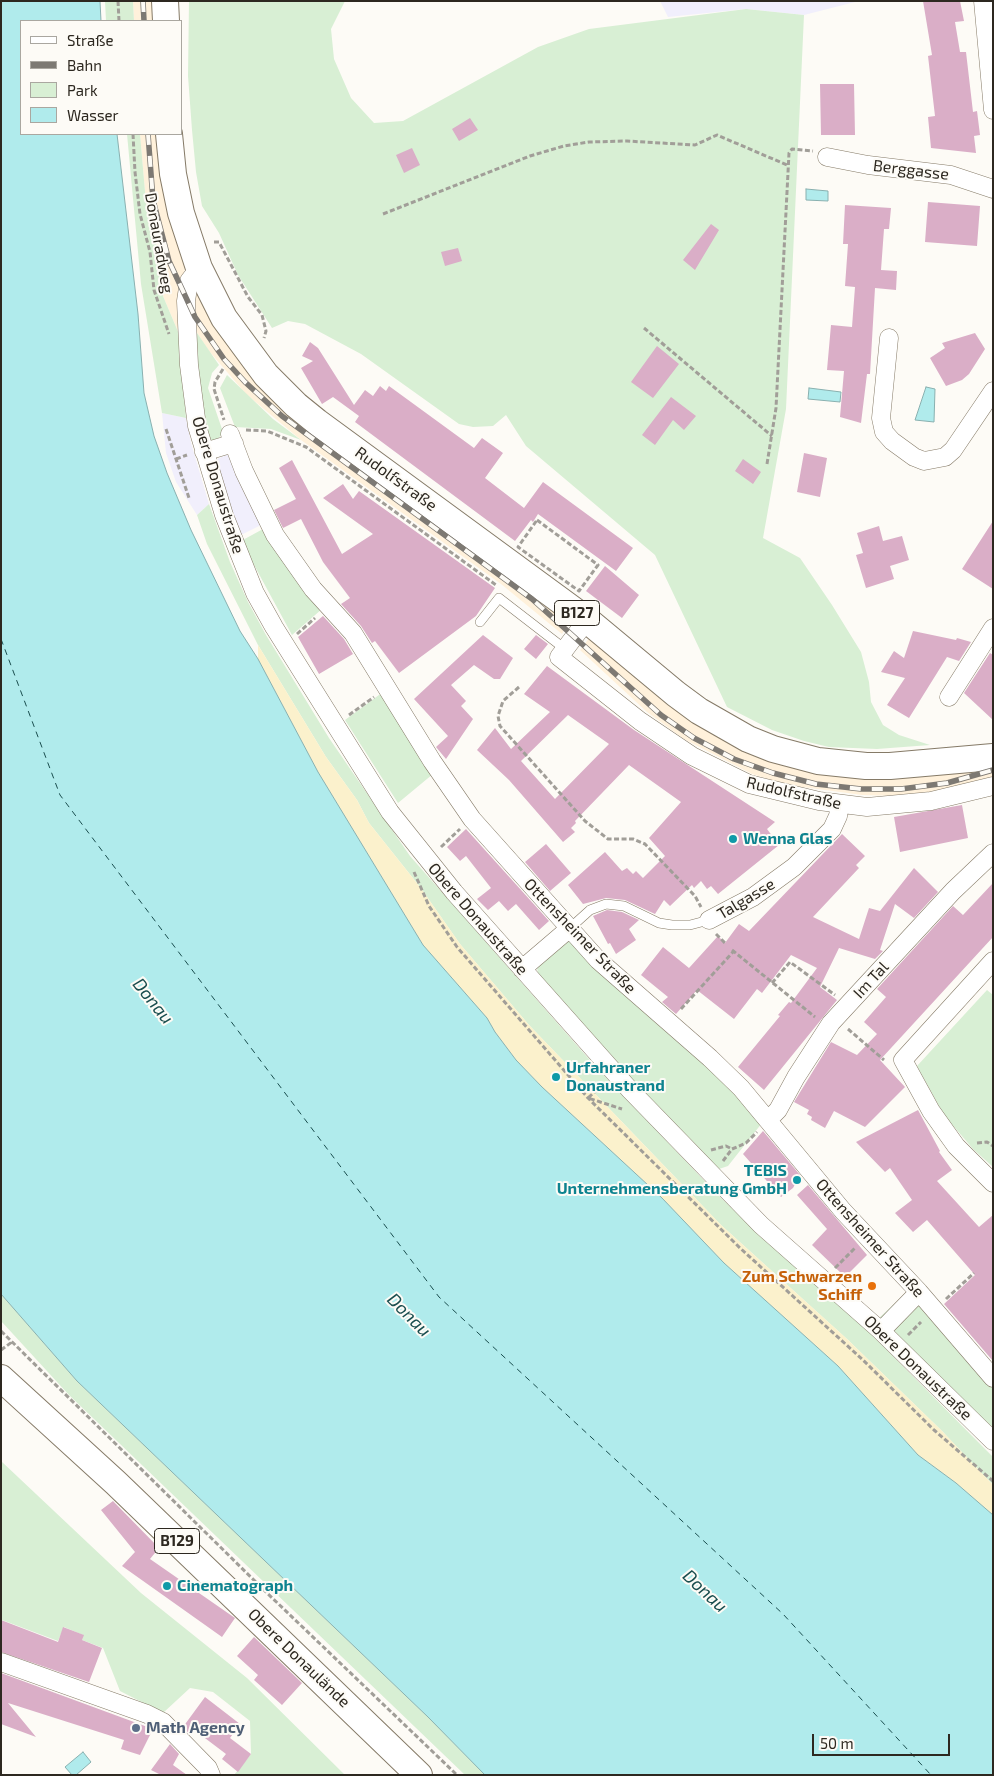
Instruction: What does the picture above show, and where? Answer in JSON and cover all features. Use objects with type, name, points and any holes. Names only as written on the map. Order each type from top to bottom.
[{"type":"main road","points":[[165,1],[166,20]]},
{"type":"main road","name":"B127","points":[[170,135],[173,174],[181,213],[199,268]]},
{"type":"main road","name":"Rudolfstraße","points":[[199,268],[224,318],[266,375],[296,405],[587,620],[699,711],[748,739],[773,749],[818,761],[866,766],[993,757]]},
{"type":"main road","name":"Obere Donaulände","points":[[1,1378],[116,1482],[419,1775]]},
{"type":"street","points":[[987,10],[993,110]]},
{"type":"street","name":"Berggasse","points":[[827,157],[884,167],[951,175],[993,189]]},
{"type":"street","name":"Obere Donaustraße","points":[[199,268],[190,281],[188,288],[187,324],[193,399],[204,452],[224,515],[255,594],[390,812],[443,879],[630,1090],[762,1224],[881,1331],[993,1442]]},
{"type":"street","points":[[889,338],[881,418],[884,432],[892,441],[914,457],[924,461],[945,457],[953,450],[993,391]]},
{"type":"street","points":[[204,452],[232,438]]},
{"type":"street","name":"Ottensheimer Straße","points":[[232,438],[275,535],[296,567],[353,633],[432,761],[472,819],[598,960],[741,1088],[849,1218],[919,1292],[993,1378]]},
{"type":"street","points":[[565,649],[587,620]]},
{"type":"street","points":[[949,697],[993,628]]},
{"type":"street","name":"Rudolfstraße","points":[[565,649],[559,657],[640,721],[692,756],[749,784],[771,791],[840,804],[890,806],[941,799],[993,786]]},
{"type":"street","name":"Talgasse","points":[[709,920],[757,894],[794,867],[832,829],[838,816],[840,804]]},
{"type":"street","name":"Im Tal","points":[[768,1120],[778,1110],[800,1070],[832,1023],[953,891],[993,853]]},
{"type":"street","name":"Talgasse","points":[[522,969],[570,928]]},
{"type":"street","points":[[991,967],[902,1060],[931,1111],[956,1146],[993,1183]]},
{"type":"street","points":[[881,1331],[919,1292]]},
{"type":"street","points":[[1,1662],[147,1714],[163,1722],[211,1774]]},
{"type":"lane","points":[[480,622],[499,598],[565,649]]},
{"type":"lane","name":"Talgasse","points":[[570,928],[590,910],[606,904],[624,906],[659,923],[690,925],[709,920]]},
{"type":"path","points":[[118,1],[119,20]]},
{"type":"path","name":"Donauradweg","points":[[133,135],[140,214],[150,252],[154,290],[170,337]]},
{"type":"path","points":[[383,214],[530,156],[564,146],[589,142],[627,141],[695,145],[717,135],[787,165]]},
{"type":"path","points":[[767,464],[776,408],[789,153],[792,149],[812,150],[827,157]]},
{"type":"path","points":[[210,243],[219,242],[248,296],[262,315],[266,331],[259,344]]},
{"type":"path","points":[[644,328],[772,436]]},
{"type":"path","points":[[223,370],[215,382],[214,389],[232,438],[241,430],[267,431],[286,437],[306,447],[499,587]]},
{"type":"path","points":[[166,429],[189,498]]},
{"type":"path","points":[[537,520],[598,564],[579,591],[518,546],[537,520]]},
{"type":"path","points":[[296,635],[329,606]]},
{"type":"path","points":[[519,687],[503,701],[498,716],[500,726],[585,821],[608,839],[633,839],[644,844],[695,896],[709,920]]},
{"type":"path","points":[[348,716],[387,688]]},
{"type":"path","points":[[439,849],[472,819]]},
{"type":"path","points":[[412,866],[428,906],[457,947],[588,1098],[740,1248],[863,1360],[934,1430],[993,1481]]},
{"type":"path","points":[[669,1023],[732,951],[816,1018]]},
{"type":"path","points":[[772,983],[790,962],[836,996]]},
{"type":"path","points":[[846,1027],[884,1060]]},
{"type":"path","points":[[588,1098],[610,1077]]},
{"type":"path","points":[[588,1098],[626,1110]]},
{"type":"path","points":[[720,1183],[724,1160],[732,1149],[746,1143],[768,1120]]},
{"type":"path","points":[[824,1280],[860,1242]]},
{"type":"path","points":[[1,1331],[266,1592],[456,1775]]},
{"type":"path","points":[[1,1350],[12,1342]]},
{"type":"shaded area","points":[[133,1],[154,1],[154,20],[134,20]]},
{"type":"shaded area","points":[[660,1],[859,1],[804,15],[746,9],[668,17]]},
{"type":"shaded area","points":[[140,135],[157,135],[166,202],[185,268],[182,281],[179,334],[163,296],[160,259],[146,203]]},
{"type":"shaded area","points":[[196,293],[217,327],[570,620],[562,634],[501,584],[301,440],[246,394],[209,351],[193,327]]},
{"type":"shaded area","points":[[162,413],[186,418],[191,443],[209,504],[197,515],[176,482],[166,453]]},
{"type":"shaded area","points":[[229,454],[261,525],[239,536],[212,461]]},
{"type":"shaded area","points":[[590,637],[719,736],[993,770],[993,779],[934,793],[897,796],[862,795],[788,785],[752,774],[684,739],[647,712],[580,650]]},
{"type":"green space","points":[[105,1],[133,1],[134,20],[106,20]]},
{"type":"green space","points":[[189,1],[345,1],[331,29],[334,59],[351,98],[374,123],[403,121],[538,47],[589,29],[746,9],[804,15],[786,409],[763,538],[800,558],[832,605],[861,652],[869,682],[871,702],[883,725],[899,735],[930,745],[877,749],[829,747],[772,730],[727,707],[655,555],[526,446],[506,415],[493,426],[473,427],[459,424],[361,354],[305,324],[288,321],[272,328],[238,275],[219,233],[202,206],[196,172],[188,76]]},
{"type":"green space","points":[[127,135],[140,135],[146,203],[160,259],[163,296],[179,334],[186,418],[162,413],[141,284]]},
{"type":"green space","points":[[193,327],[219,365],[212,373],[208,388],[223,432],[218,439],[212,441],[206,438]]},
{"type":"green space","points":[[227,375],[273,419],[301,440],[271,429],[235,427],[220,388]]},
{"type":"green space","points":[[209,504],[230,562],[248,602],[266,635],[329,738],[410,856],[596,1067],[716,1193],[766,1241],[865,1328],[993,1457],[993,1485],[942,1431],[847,1339],[721,1225],[529,1025],[460,944],[420,887],[369,823],[357,800],[326,757],[258,645],[207,544],[197,515]]},
{"type":"green space","points":[[263,529],[299,584],[322,609],[292,635],[241,541]]},
{"type":"green space","points":[[383,692],[433,774],[398,803],[345,720]]},
{"type":"green space","points":[[568,941],[573,943],[738,1092],[762,1123],[728,1166],[719,1169],[684,1137],[538,977],[537,965]]},
{"type":"green space","points":[[987,990],[993,995],[993,1167],[973,1149],[944,1115],[917,1066]]},
{"type":"green space","points":[[920,1280],[993,1368],[993,1448],[879,1318]]},
{"type":"green space","points":[[1,1294],[77,1381],[428,1717],[485,1775],[465,1775],[69,1395],[1,1321]]},
{"type":"green space","points":[[1,1461],[141,1593],[247,1678],[345,1775],[234,1775],[251,1754],[250,1721],[213,1692],[190,1688],[163,1713],[120,1691],[103,1648],[82,1640],[83,1635],[64,1627],[58,1641],[2,1620]]},
{"type":"sand","name":"Urfahraner Donaustrand","points":[[258,645],[326,757],[357,800],[369,823],[420,887],[460,944],[529,1025],[721,1225],[847,1339],[942,1431],[993,1485],[993,1515],[956,1483],[918,1455],[838,1366],[724,1263],[662,1198],[542,1087],[516,1060],[487,1018],[423,945],[318,772],[258,659]]},
{"type":"water","name":"Donau","points":[[1,1],[100,1],[101,20],[20,20],[20,135],[117,135],[138,314],[144,393],[154,436],[191,530],[240,631],[258,659],[318,772],[423,945],[487,1018],[516,1060],[542,1087],[662,1198],[724,1263],[838,1366],[918,1455],[956,1483],[993,1515],[993,1775],[485,1775],[428,1717],[77,1381],[1,1294]]},
{"type":"water","points":[[806,189],[828,191],[828,201],[806,200]]},
{"type":"water","points":[[926,387],[935,389],[934,422],[915,420]]},
{"type":"water","points":[[809,388],[841,392],[840,402],[808,399]]},
{"type":"water","points":[[83,1752],[91,1762],[76,1775],[72,1775],[65,1767]]},
{"type":"building","points":[[923,1],[960,1],[964,21],[955,22],[960,52],[966,52],[973,112],[977,111],[980,135],[974,136],[976,153],[931,148],[928,117],[935,116],[928,56],[932,55]]},
{"type":"building","points":[[820,84],[854,84],[855,135],[821,135]]},
{"type":"building","points":[[470,118],[478,130],[459,141],[452,129]]},
{"type":"building","points":[[412,148],[420,165],[404,173],[396,155]]},
{"type":"building","points":[[928,202],[980,206],[977,246],[925,242]]},
{"type":"building","points":[[845,205],[891,208],[889,229],[884,229],[881,270],[897,271],[896,290],[875,288],[870,374],[867,374],[861,423],[840,417],[844,371],[827,370],[831,325],[852,327],[855,287],[845,286],[848,244],[843,244]]},
{"type":"building","points":[[711,224],[719,230],[695,270],[683,260]]},
{"type":"building","points":[[458,248],[462,261],[445,266],[441,252]]},
{"type":"building","points":[[975,333],[985,349],[969,374],[962,380],[946,386],[930,358],[945,348],[942,343]]},
{"type":"building","points":[[310,342],[318,348],[354,405],[365,390],[373,396],[380,386],[386,391],[389,386],[474,448],[482,438],[503,453],[485,478],[524,508],[543,482],[633,548],[616,571],[538,514],[515,541],[355,422],[359,416],[333,397],[322,404],[301,368],[313,361],[302,356]]},
{"type":"building","points":[[657,346],[679,364],[653,398],[631,382]]},
{"type":"building","points":[[671,397],[696,416],[684,430],[673,420],[655,445],[642,435]]},
{"type":"building","points":[[804,453],[827,458],[820,497],[797,492]]},
{"type":"building","points":[[743,459],[761,472],[753,484],[735,471]]},
{"type":"building","points":[[292,460],[342,554],[373,534],[323,498],[343,484],[353,499],[359,491],[495,588],[476,616],[399,673],[375,641],[372,643],[361,626],[341,604],[350,598],[323,562],[301,519],[283,528],[274,510],[296,499],[279,468]]},
{"type":"building","points":[[993,521],[993,589],[962,569]]},
{"type":"building","points":[[879,526],[883,541],[902,536],[909,560],[890,566],[894,579],[866,588],[856,555],[863,553],[857,533]]},
{"type":"building","points":[[605,566],[639,595],[622,618],[586,591]]},
{"type":"building","points":[[323,616],[344,639],[353,654],[319,674],[298,637]]},
{"type":"building","points":[[913,631],[971,642],[959,661],[947,657],[909,718],[887,705],[905,678],[881,672],[894,651],[904,658]]},
{"type":"building","points":[[483,635],[513,658],[500,679],[494,679],[474,665],[451,685],[466,701],[461,706],[473,719],[446,759],[436,747],[448,736],[414,699]]},
{"type":"building","points":[[536,635],[548,644],[536,659],[524,649]]},
{"type":"building","points":[[990,653],[993,655],[993,720],[964,693]]},
{"type":"building","points":[[547,666],[634,730],[775,822],[767,829],[779,845],[718,894],[711,886],[707,889],[701,881],[694,888],[692,885],[670,906],[664,900],[655,914],[625,900],[606,898],[583,904],[568,885],[605,852],[622,871],[627,868],[633,874],[636,871],[643,878],[665,856],[649,838],[681,802],[629,765],[575,821],[576,823],[571,828],[575,832],[563,842],[509,780],[477,750],[495,728],[511,749],[550,712],[524,694]],"holes":[[[568,715],[609,744],[555,799],[521,761]]]},
{"type":"building","points":[[962,805],[968,838],[900,852],[894,817]]},
{"type":"building","points":[[466,829],[549,921],[539,930],[516,904],[508,911],[499,901],[488,910],[477,899],[491,888],[466,856],[460,861],[447,847]]},
{"type":"building","points":[[842,834],[865,856],[856,865],[859,868],[813,917],[859,939],[869,908],[880,911],[914,868],[938,892],[914,918],[895,904],[880,950],[883,951],[875,959],[839,948],[820,987],[837,1000],[764,1090],[738,1067],[780,1016],[778,1015],[789,1002],[791,1003],[817,968],[791,955],[762,993],[757,989],[734,1019],[697,990],[676,1014],[662,1002],[668,997],[641,975],[663,947],[689,968],[718,936],[725,943],[739,924],[749,931]]},
{"type":"building","points":[[546,844],[571,873],[550,891],[525,862]]},
{"type":"building","points":[[993,883],[993,937],[880,1060],[905,1087],[865,1127],[834,1111],[825,1128],[811,1120],[812,1117],[807,1114],[809,1110],[794,1102],[831,1042],[857,1055],[877,1034],[864,1022],[886,997],[877,989],[953,906],[963,915]]},
{"type":"building","points":[[607,910],[622,912],[639,920],[629,929],[636,940],[616,954],[610,943],[608,944],[593,916]]},
{"type":"building","points":[[918,1110],[939,1152],[952,1170],[937,1181],[979,1227],[993,1215],[993,1361],[944,1304],[975,1275],[927,1220],[913,1232],[895,1213],[912,1200],[890,1168],[885,1172],[856,1142]]},
{"type":"building","points":[[763,1131],[800,1175],[793,1188],[781,1197],[743,1154]]},
{"type":"building","points":[[808,1185],[867,1255],[845,1277],[812,1245],[827,1229],[797,1195]]},
{"type":"building","points":[[113,1501],[159,1548],[150,1559],[235,1618],[222,1637],[122,1566],[135,1552],[101,1510]]},
{"type":"building","points":[[1,1620],[58,1642],[63,1627],[84,1635],[82,1640],[102,1648],[89,1682],[1,1652]]},
{"type":"building","points":[[254,1637],[302,1683],[282,1705],[254,1680],[258,1675],[237,1656]]},
{"type":"building","points":[[1,1673],[153,1729],[140,1755],[121,1749],[124,1740],[8,1703],[36,1737],[1,1724]]},
{"type":"building","points":[[205,1697],[240,1724],[230,1738],[251,1754],[238,1772],[222,1759],[226,1754],[193,1729],[190,1735],[183,1727]]},
{"type":"building","points":[[170,1744],[179,1754],[173,1765],[187,1775],[161,1775],[151,1770]]},
{"type":"ferry route","points":[[1,639],[60,795],[439,1297],[783,1614],[931,1775]]},
{"type":"railway","points":[[143,1],[144,20]]},
{"type":"railway","points":[[148,135],[153,200],[169,261],[195,317],[224,359],[245,382],[282,416],[532,599],[661,715],[694,738],[734,759],[773,773],[816,784],[861,789],[901,789],[947,783],[993,770]]},
{"type":"place","name":"Wenna Glas","points":[[733,839]]},
{"type":"place","name":"Urfahraner Donaustrand","points":[[556,1077]]},
{"type":"place","name":"TEBIS Unternehmensberatung GmbH","points":[[797,1180]]},
{"type":"place","name":"Zum Schwarzen Schiff","points":[[872,1286]]},
{"type":"place","name":"Cinematograph","points":[[167,1586]]},
{"type":"place","name":"Math Agency","points":[[136,1728]]}]
